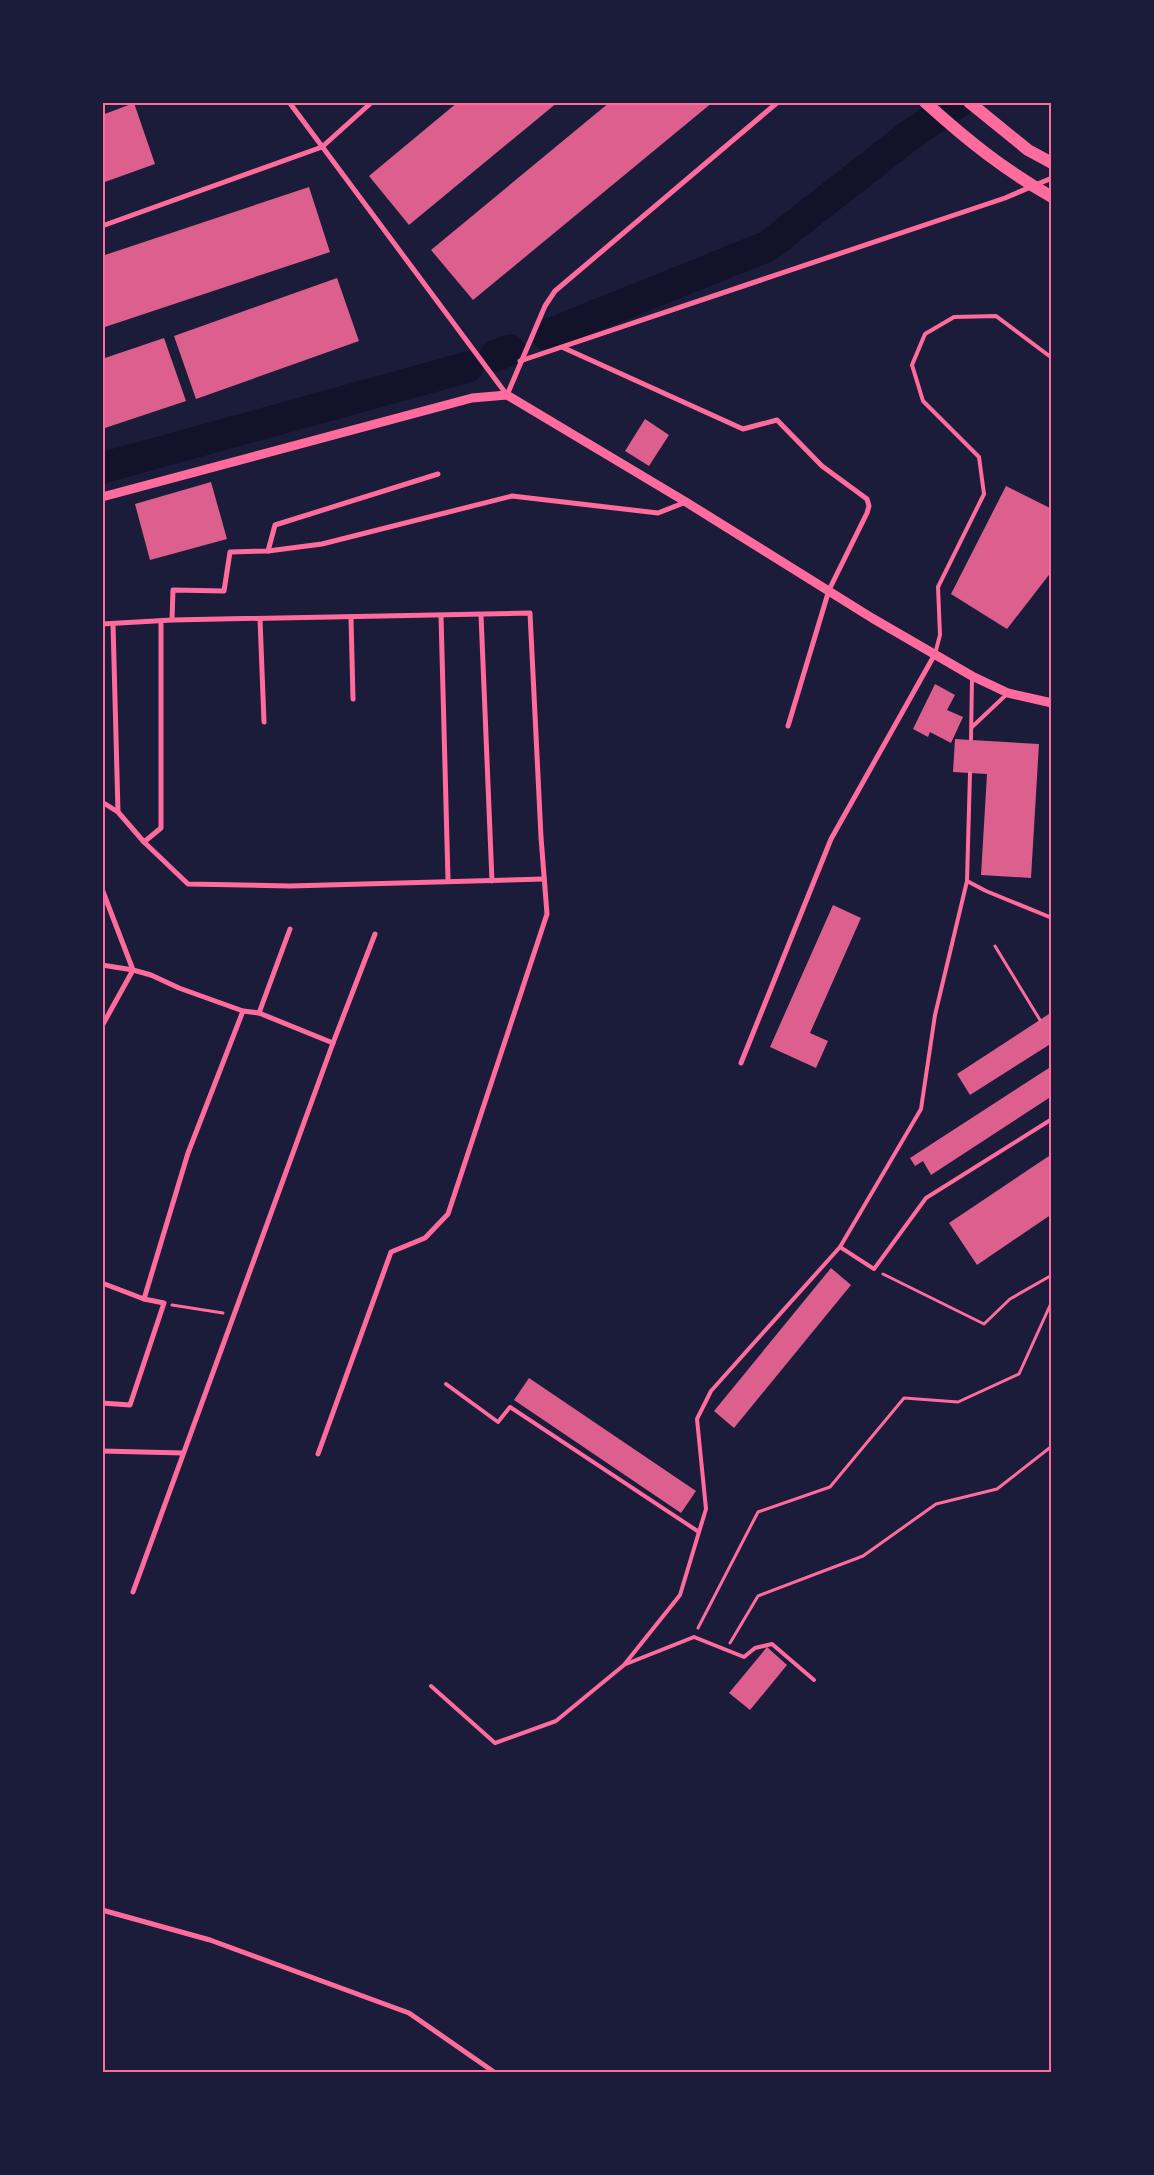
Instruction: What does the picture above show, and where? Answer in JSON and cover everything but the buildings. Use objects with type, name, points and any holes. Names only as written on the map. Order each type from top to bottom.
[{"type":"main road","points":[[925,102],[985,155],[1009,172],[1052,197]]},
{"type":"main road","points":[[969,102],[1028,150],[1052,163]]},
{"type":"street","points":[[289,102],[507,395],[686,502],[872,618],[972,676],[1008,694],[1052,703]]},
{"type":"street","points":[[102,226],[322,146],[372,102]]},
{"type":"street","points":[[507,395],[545,306],[555,291],[778,102]]},
{"type":"street","points":[[520,361],[564,348],[732,288],[1005,198],[1052,178]]},
{"type":"street","points":[[564,348],[743,429],[777,420],[822,466],[868,499],[867,513],[829,590],[788,726]]},
{"type":"street","points":[[102,497],[472,398],[507,395]]},
{"type":"street","points":[[268,551],[275,524],[438,474]]},
{"type":"street","points":[[172,620],[173,590],[224,590],[230,552],[268,551],[322,544],[512,496],[658,513],[686,502]]},
{"type":"street","points":[[102,624],[172,620],[481,616],[530,613],[547,914],[448,1214],[425,1238],[391,1252],[318,1454]]},
{"type":"street","points":[[441,616],[448,880]]},
{"type":"street","points":[[481,616],[492,881]]},
{"type":"street","points":[[351,618],[353,699]]},
{"type":"street","points":[[260,619],[264,722]]},
{"type":"street","points":[[144,842],[161,828],[161,621]]},
{"type":"street","points":[[113,624],[118,812]]},
{"type":"street","points":[[741,1063],[831,839],[935,654]]},
{"type":"street","points":[[102,802],[118,812],[144,842],[188,884],[290,886],[448,880],[544,879]]},
{"type":"street","points":[[102,889],[133,970],[102,1026]]},
{"type":"street","points":[[259,1013],[290,929]]},
{"type":"street","points":[[133,1592],[333,1043],[375,934]]},
{"type":"street","points":[[102,966],[133,970],[243,1011],[259,1013],[333,1043]]},
{"type":"street","points":[[144,1300],[188,1153],[243,1011]]},
{"type":"street","points":[[102,1283],[144,1300],[164,1304],[130,1405],[102,1403]]},
{"type":"street","points":[[102,1451],[183,1453]]},
{"type":"street","points":[[102,1910],[210,1940],[409,2013],[494,2072]]},
{"type":"lane","points":[[935,654],[940,635],[938,587],[984,494],[979,457],[923,402],[912,365],[926,334],[954,317],[996,316],[1052,358]]},
{"type":"lane","points":[[971,739],[972,676]]},
{"type":"lane","points":[[972,727],[1008,694]]},
{"type":"lane","points":[[431,1686],[495,1743],[556,1721],[624,1665],[680,1595],[706,1509],[697,1419],[711,1391],[840,1247],[921,1109],[935,1015],[967,881],[970,773]]},
{"type":"lane","points":[[967,881],[986,892],[1052,918]]},
{"type":"lane","points":[[840,1247],[874,1269],[926,1198],[1052,1119]]},
{"type":"lane","points":[[446,1384],[498,1422],[510,1407],[699,1532]]},
{"type":"lane","points":[[624,1665],[694,1637],[744,1657],[756,1648],[772,1644],[814,1680]]},
{"type":"path","points":[[995,946],[1040,1020]]},
{"type":"path","points":[[874,1269],[984,1324],[1010,1299],[1052,1275]]},
{"type":"path","points":[[694,1637],[758,1512],[830,1487],[904,1398],[958,1402],[1019,1374],[1052,1301]]},
{"type":"path","points":[[164,1304],[233,1315]]},
{"type":"path","points":[[725,1651],[758,1596],[863,1556],[936,1504],[997,1489],[1052,1446]]},
{"type":"waterway","points":[[547,335],[768,246],[906,138],[959,102]]},
{"type":"waterway","points":[[495,356],[510,350]]},
{"type":"waterway","points":[[102,468],[468,367]]}]
